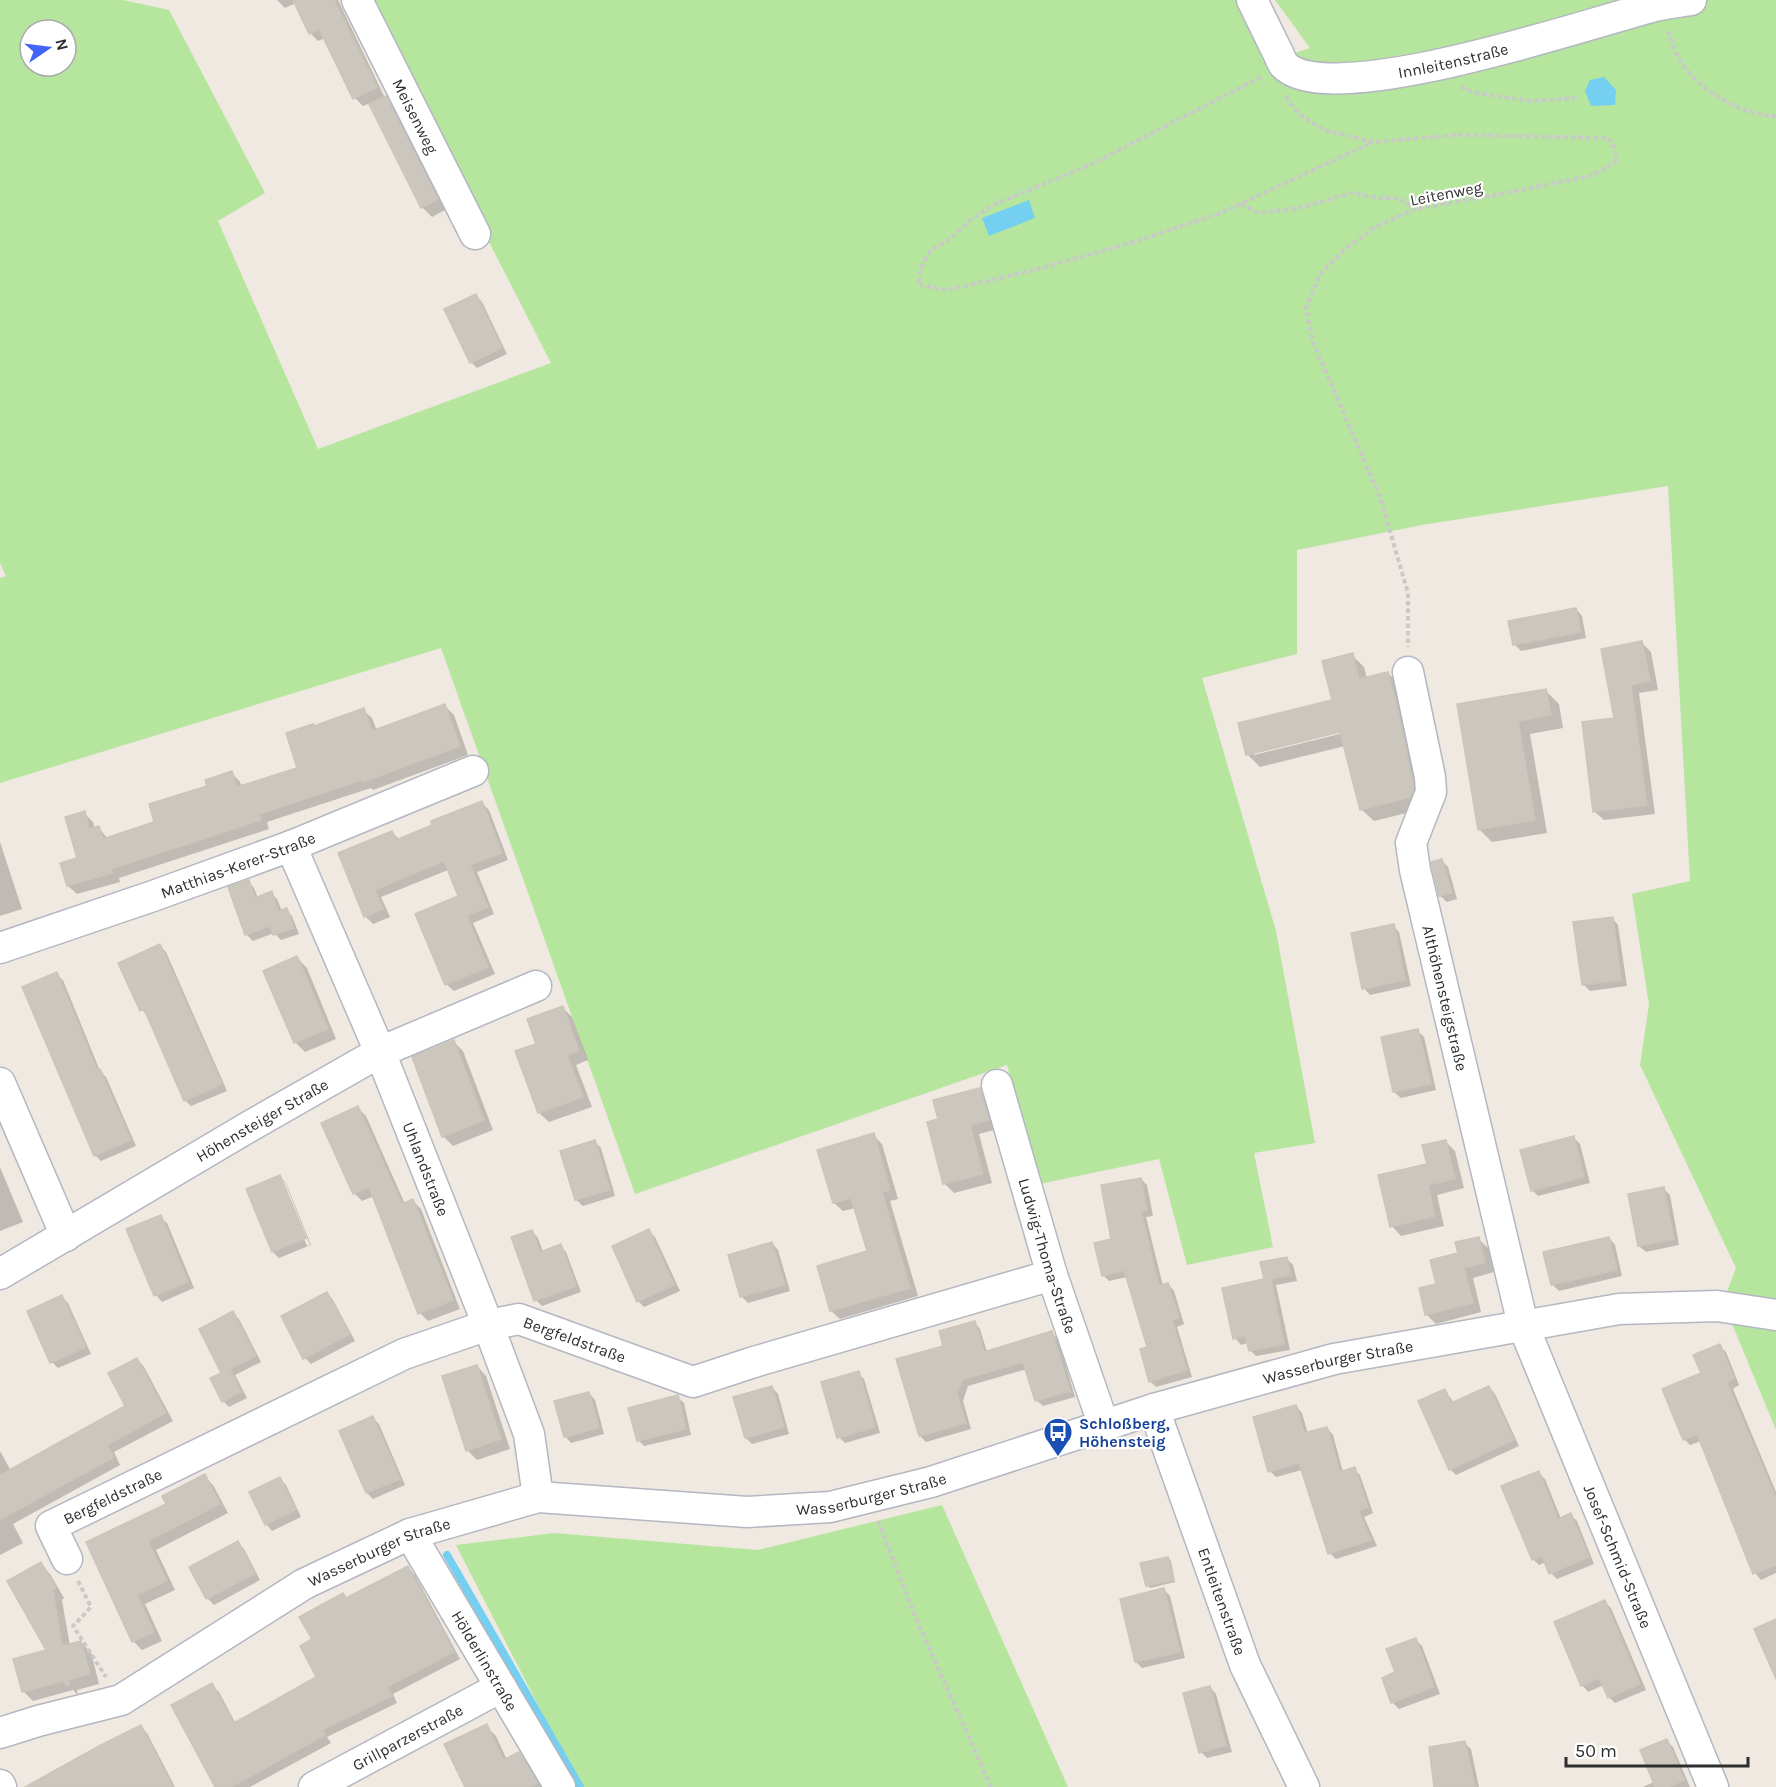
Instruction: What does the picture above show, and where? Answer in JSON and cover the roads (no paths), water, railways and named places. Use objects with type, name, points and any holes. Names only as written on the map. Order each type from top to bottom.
[{"type":"street","name":"Meisenweg","points":[[357,0],[475,234]]},
{"type":"street","name":"Innleitenstraße","points":[[1252,0],[1284,65],[1298,74],[1320,78],[1374,77],[1470,58],[1658,5],[1691,0]]},
{"type":"street","name":"Althöhensteigstraße","points":[[1408,672],[1430,777],[1431,792],[1411,843],[1414,870],[1523,1325]]},
{"type":"street","name":"Matthias-Kerer-Straße","points":[[0,948],[291,846],[473,771]]},
{"type":"street","name":"Uhlandstraße","points":[[291,846],[380,1052],[488,1325],[529,1434],[538,1497]]},
{"type":"street","name":"Höhensteiger Straße","points":[[0,1274],[380,1052],[536,986]]},
{"type":"street","points":[[0,1083],[66,1236]]},
{"type":"street","name":"Ludwig-Thoma-Straße","points":[[997,1085],[1052,1275],[1104,1426]]},
{"type":"street","name":"Bergfeldstraße","points":[[67,1559],[51,1526],[404,1354],[488,1325],[519,1319],[693,1382],[1052,1275]]},
{"type":"street","name":"Wasserburger Straße","points":[[0,1733],[121,1700],[304,1584],[410,1534],[538,1497],[747,1512],[830,1507],[931,1482],[1154,1409],[1334,1359],[1619,1309],[1716,1306],[1776,1315]]},
{"type":"street","name":"Josef-Schmid-Straße","points":[[1523,1325],[1713,1787]]},
{"type":"street","name":"Entleitenstraße","points":[[1154,1409],[1245,1665],[1304,1787]]},
{"type":"street","name":"Hölderlinstraße","points":[[410,1534],[560,1787]]},
{"type":"street","name":"Grillparzerstraße","points":[[314,1787],[501,1687]]},
{"type":"water","points":[[1604,77],[1616,90],[1615,105],[1591,106],[1585,91],[1590,80]]},
{"type":"water","points":[[1029,200],[1035,218],[989,236],[982,218]]},
{"type":"waterway","points":[[447,1555],[580,1787]]},
{"type":"place","name":"Schloßberg, Höhensteig","points":[[1058,1458]]}]
